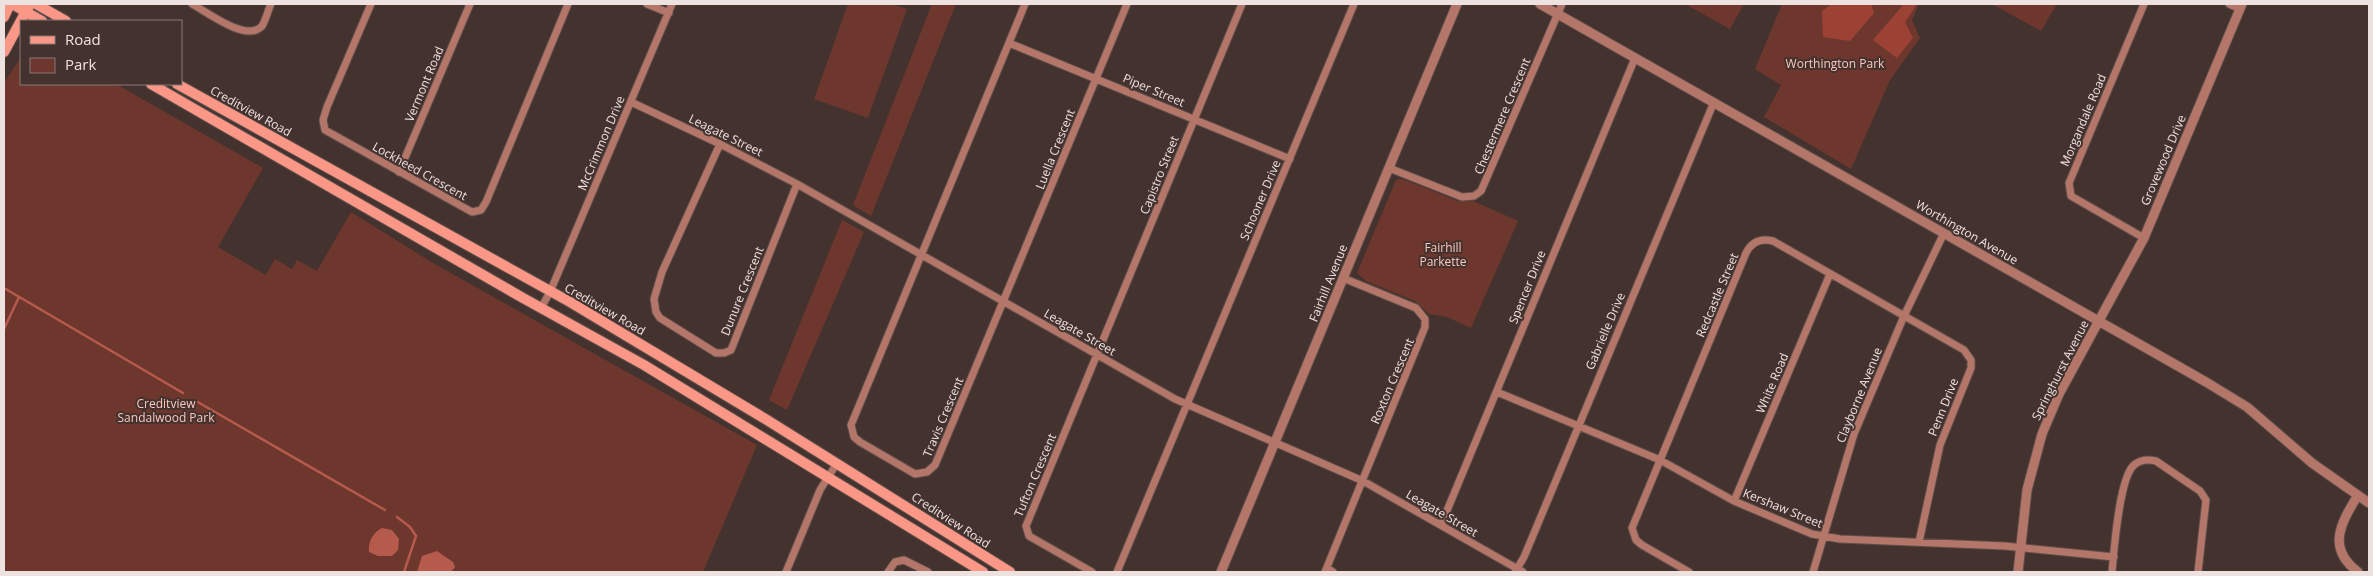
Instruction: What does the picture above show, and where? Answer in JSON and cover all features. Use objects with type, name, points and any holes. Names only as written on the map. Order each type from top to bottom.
[{"type":"main road","points":[[4,18],[11,4],[28,8],[41,20]]},
{"type":"main road","points":[[36,4],[64,20]]},
{"type":"main road","points":[[21,20],[28,8]]},
{"type":"main road","points":[[4,52],[20,23]]},
{"type":"main road","name":"Creditview Road","points":[[152,85],[652,370],[983,572]]},
{"type":"main road","name":"Creditview Road","points":[[179,85],[550,292],[837,463],[1010,572]]},
{"type":"street","points":[[192,4],[243,32],[253,32],[262,26],[271,4]]},
{"type":"street","name":"Lockheed Crescent","points":[[371,4],[327,107],[323,120],[325,130],[472,212],[481,210],[486,202],[568,4]]},
{"type":"street","name":"Vermont Road","points":[[399,172],[470,4]]},
{"type":"street","points":[[647,4],[669,12]]},
{"type":"street","name":"McCrimmon Drive","points":[[541,308],[550,292],[672,4]]},
{"type":"street","points":[[921,254],[1025,4]]},
{"type":"street","name":"Luella Crescent","points":[[1004,302],[1127,4]]},
{"type":"street","name":"Capistro Street","points":[[1097,355],[1242,4]]},
{"type":"street","name":"Schooner Drive","points":[[1188,405],[1354,4]]},
{"type":"street","name":"Fairhill Avenue","points":[[1221,572],[1457,4]]},
{"type":"street","name":"Worthington Avenue","points":[[1540,4],[2247,407],[2312,463],[2369,503]]},
{"type":"street","points":[[1558,14],[1562,4]]},
{"type":"street","name":"Morgandale Road","points":[[2144,4],[2069,183],[2071,196],[2144,238]]},
{"type":"street","points":[[2229,4],[2241,6]]},
{"type":"street","name":"Grovewood Drive","points":[[2098,321],[2144,238],[2241,6]]},
{"type":"street","name":"Chestermere Crescent","points":[[1389,168],[1462,197],[1474,196],[1482,191],[1558,14]]},
{"type":"street","name":"Piper Street","points":[[1009,42],[1290,159]]},
{"type":"street","name":"Spencer Drive","points":[[1441,525],[1635,58]]},
{"type":"street","name":"Leagate Street","points":[[631,102],[720,144],[797,184],[1188,405],[1363,480],[1518,571]]},
{"type":"street","name":"Gabrielle Drive","points":[[1518,571],[1714,102]]},
{"type":"street","name":"Dunure Crescent","points":[[720,144],[662,272],[654,299],[656,312],[660,318],[716,354],[731,350],[797,184]]},
{"type":"street","name":"Clayborne Avenue","points":[[1813,572],[1854,434],[1904,316],[1944,233]]},
{"type":"street","name":"Redcastle Street","points":[[1690,572],[1642,545],[1633,534],[1634,523],[1749,246],[1759,240],[1773,241],[1904,316]]},
{"type":"street","name":"Travis Crescent","points":[[921,254],[852,419],[852,431],[860,442],[915,474],[927,472],[935,466],[1004,302]]},
{"type":"street","name":"White Road","points":[[1734,501],[1830,274]]},
{"type":"street","name":"Roxton Crescent","points":[[1343,278],[1416,308],[1425,320],[1425,327],[1363,480]]},
{"type":"street","name":"Penn Drive","points":[[1904,316],[1964,350],[1971,360],[1969,374],[1940,445],[1919,542]]},
{"type":"street","name":"Springhurst Avenue","points":[[2018,572],[2027,490],[2042,434],[2059,394],[2098,321]]},
{"type":"street","name":"Tufton Crescent","points":[[1092,572],[1029,536],[1026,526],[1097,355]]},
{"type":"street","name":"Kershaw Street","points":[[1497,392],[1660,460],[1734,501],[1812,534],[1840,539],[2020,548],[2114,557]]},
{"type":"street","points":[[1117,572],[1188,405]]},
{"type":"street","points":[[2112,572],[2118,519],[2130,470],[2137,462],[2149,459],[2156,461],[2200,491],[2206,500],[2198,572]]},
{"type":"street","points":[[786,572],[820,490],[837,463]]},
{"type":"street","points":[[1328,571],[1363,480]]},
{"type":"street","points":[[2358,495],[2340,527],[2338,540],[2346,560],[2358,572]]},
{"type":"street","points":[[888,572],[895,562],[904,560],[928,572]]},
{"type":"green space","points":[[848,4],[891,4],[907,9],[868,118],[814,99]]},
{"type":"green space","points":[[932,4],[956,4],[871,216],[853,205]]},
{"type":"green space","points":[[1685,4],[1744,4],[1730,29]]},
{"type":"green space","name":"Worthington Park","points":[[1782,4],[1919,4],[1912,20],[1920,38],[1890,80],[1851,169],[1764,117],[1781,85],[1755,69]]},
{"type":"green space","points":[[1992,4],[2057,4],[2041,31]]},
{"type":"green space","name":"Creditview Sandalwood Park","points":[[20,59],[20,85],[118,85],[263,168],[218,247],[266,275],[275,259],[292,269],[297,260],[317,271],[351,212],[433,263],[757,445],[703,572],[4,572],[4,83]]},
{"type":"green space","name":"Fairhill Parkette","points":[[1398,179],[1405,180],[1457,201],[1473,201],[1518,221],[1471,328],[1447,317],[1429,314],[1415,301],[1366,281],[1357,273]]},
{"type":"green space","points":[[842,220],[864,232],[787,410],[769,400]]},
{"type":"shaded area","points":[[1832,4],[1871,4],[1874,13],[1850,41],[1823,37],[1822,11]]},
{"type":"shaded area","points":[[1904,4],[1917,4],[1905,22],[1913,38],[1897,58],[1873,40]]},
{"type":"shaded area","points":[[382,528],[392,530],[399,539],[398,550],[392,556],[378,556],[369,552],[372,538]]},
{"type":"shaded area","points":[[437,551],[453,562],[455,567],[451,572],[417,572],[422,556]]},
{"type":"waterway","points":[[4,288],[183,393]]},
{"type":"waterway","points":[[4,329],[19,297]]},
{"type":"waterway","points":[[196,401],[385,510]]},
{"type":"waterway","points":[[397,517],[410,527],[416,536],[404,572]]}]
